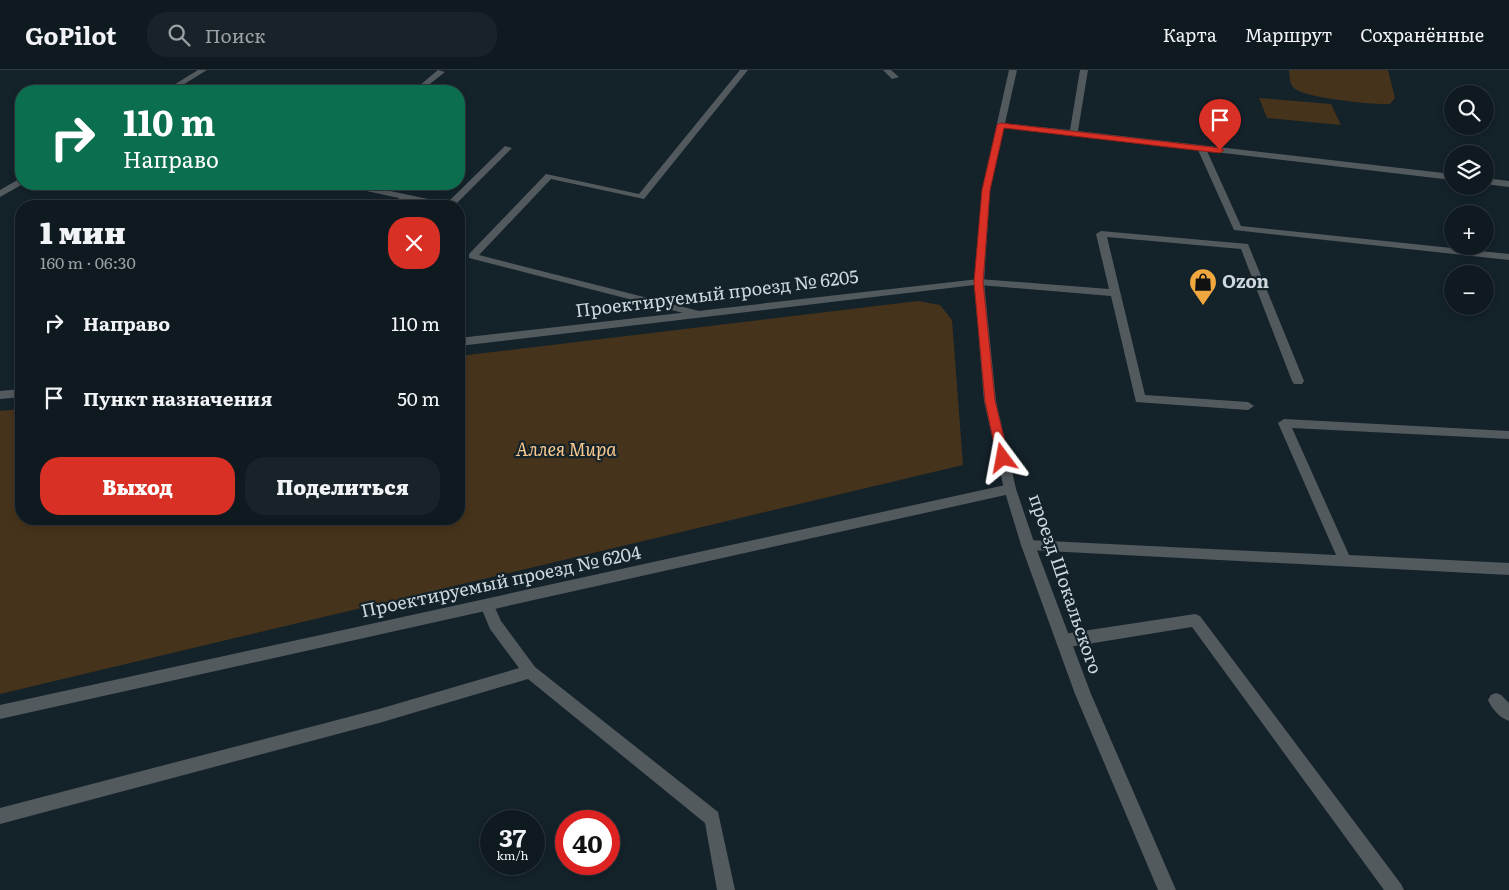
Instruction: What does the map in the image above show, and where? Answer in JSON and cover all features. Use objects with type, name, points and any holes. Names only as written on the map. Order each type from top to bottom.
[{"type":"street","points":[[178,85],[203,70]]},
{"type":"street","points":[[699,314],[472,256],[549,176],[640,197],[744,70]]},
{"type":"street","points":[[887,70],[896,77]]},
{"type":"street","name":"проезд Шокальского","points":[[1013,70],[986,190],[979,282],[990,401],[1010,489],[1028,545],[1083,694],[1168,890]]},
{"type":"street","points":[[1073,134],[1084,70]]},
{"type":"street","points":[[425,85],[441,72]]},
{"type":"street","points":[[1000,125],[1444,176]]},
{"type":"street","points":[[456,200],[508,148]]},
{"type":"street","points":[[1201,148],[1238,228],[1509,256]]},
{"type":"street","points":[[1494,182],[1509,184]]},
{"type":"street","points":[[0,194],[15,185]]},
{"type":"street","points":[[373,190],[420,200]]},
{"type":"street","points":[[402,200],[405,197]]},
{"type":"street","points":[[1248,406],[1140,399],[1101,234],[1245,246],[1298,381]]},
{"type":"street","name":"Проектируемый проезд № 6205","points":[[465,341],[979,282],[1115,294]]},
{"type":"street","points":[[0,396],[15,394]]},
{"type":"street","points":[[1345,561],[1284,423],[1509,435]]},
{"type":"street","name":"Проектируемый проезд № 6204","points":[[0,712],[1010,489]]},
{"type":"street","points":[[1028,545],[1509,569]]},
{"type":"street","points":[[487,604],[495,625],[530,672],[712,818],[726,890]]},
{"type":"street","points":[[1064,641],[1195,620],[1395,890]]},
{"type":"street","points":[[0,816],[379,716],[530,672]]},
{"type":"street","points":[[1496,700],[1509,714]]},
{"type":"green space","points":[[1289,70],[1388,70],[1395,98],[1390,104],[1382,104],[1311,95],[1300,92],[1292,86]]},
{"type":"green space","points":[[1259,98],[1331,104],[1341,125],[1267,118]]},
{"type":"green space","name":"Аллея Мира","points":[[918,301],[940,305],[952,320],[963,465],[0,694],[0,411],[15,410],[15,525],[465,525],[465,355]]},
{"type":"place","name":"Ozon","points":[[1203,306]]},
{"type":"route","points":[[1003,458],[990,401],[979,282],[986,190],[1000,125],[1220,150]]}]
